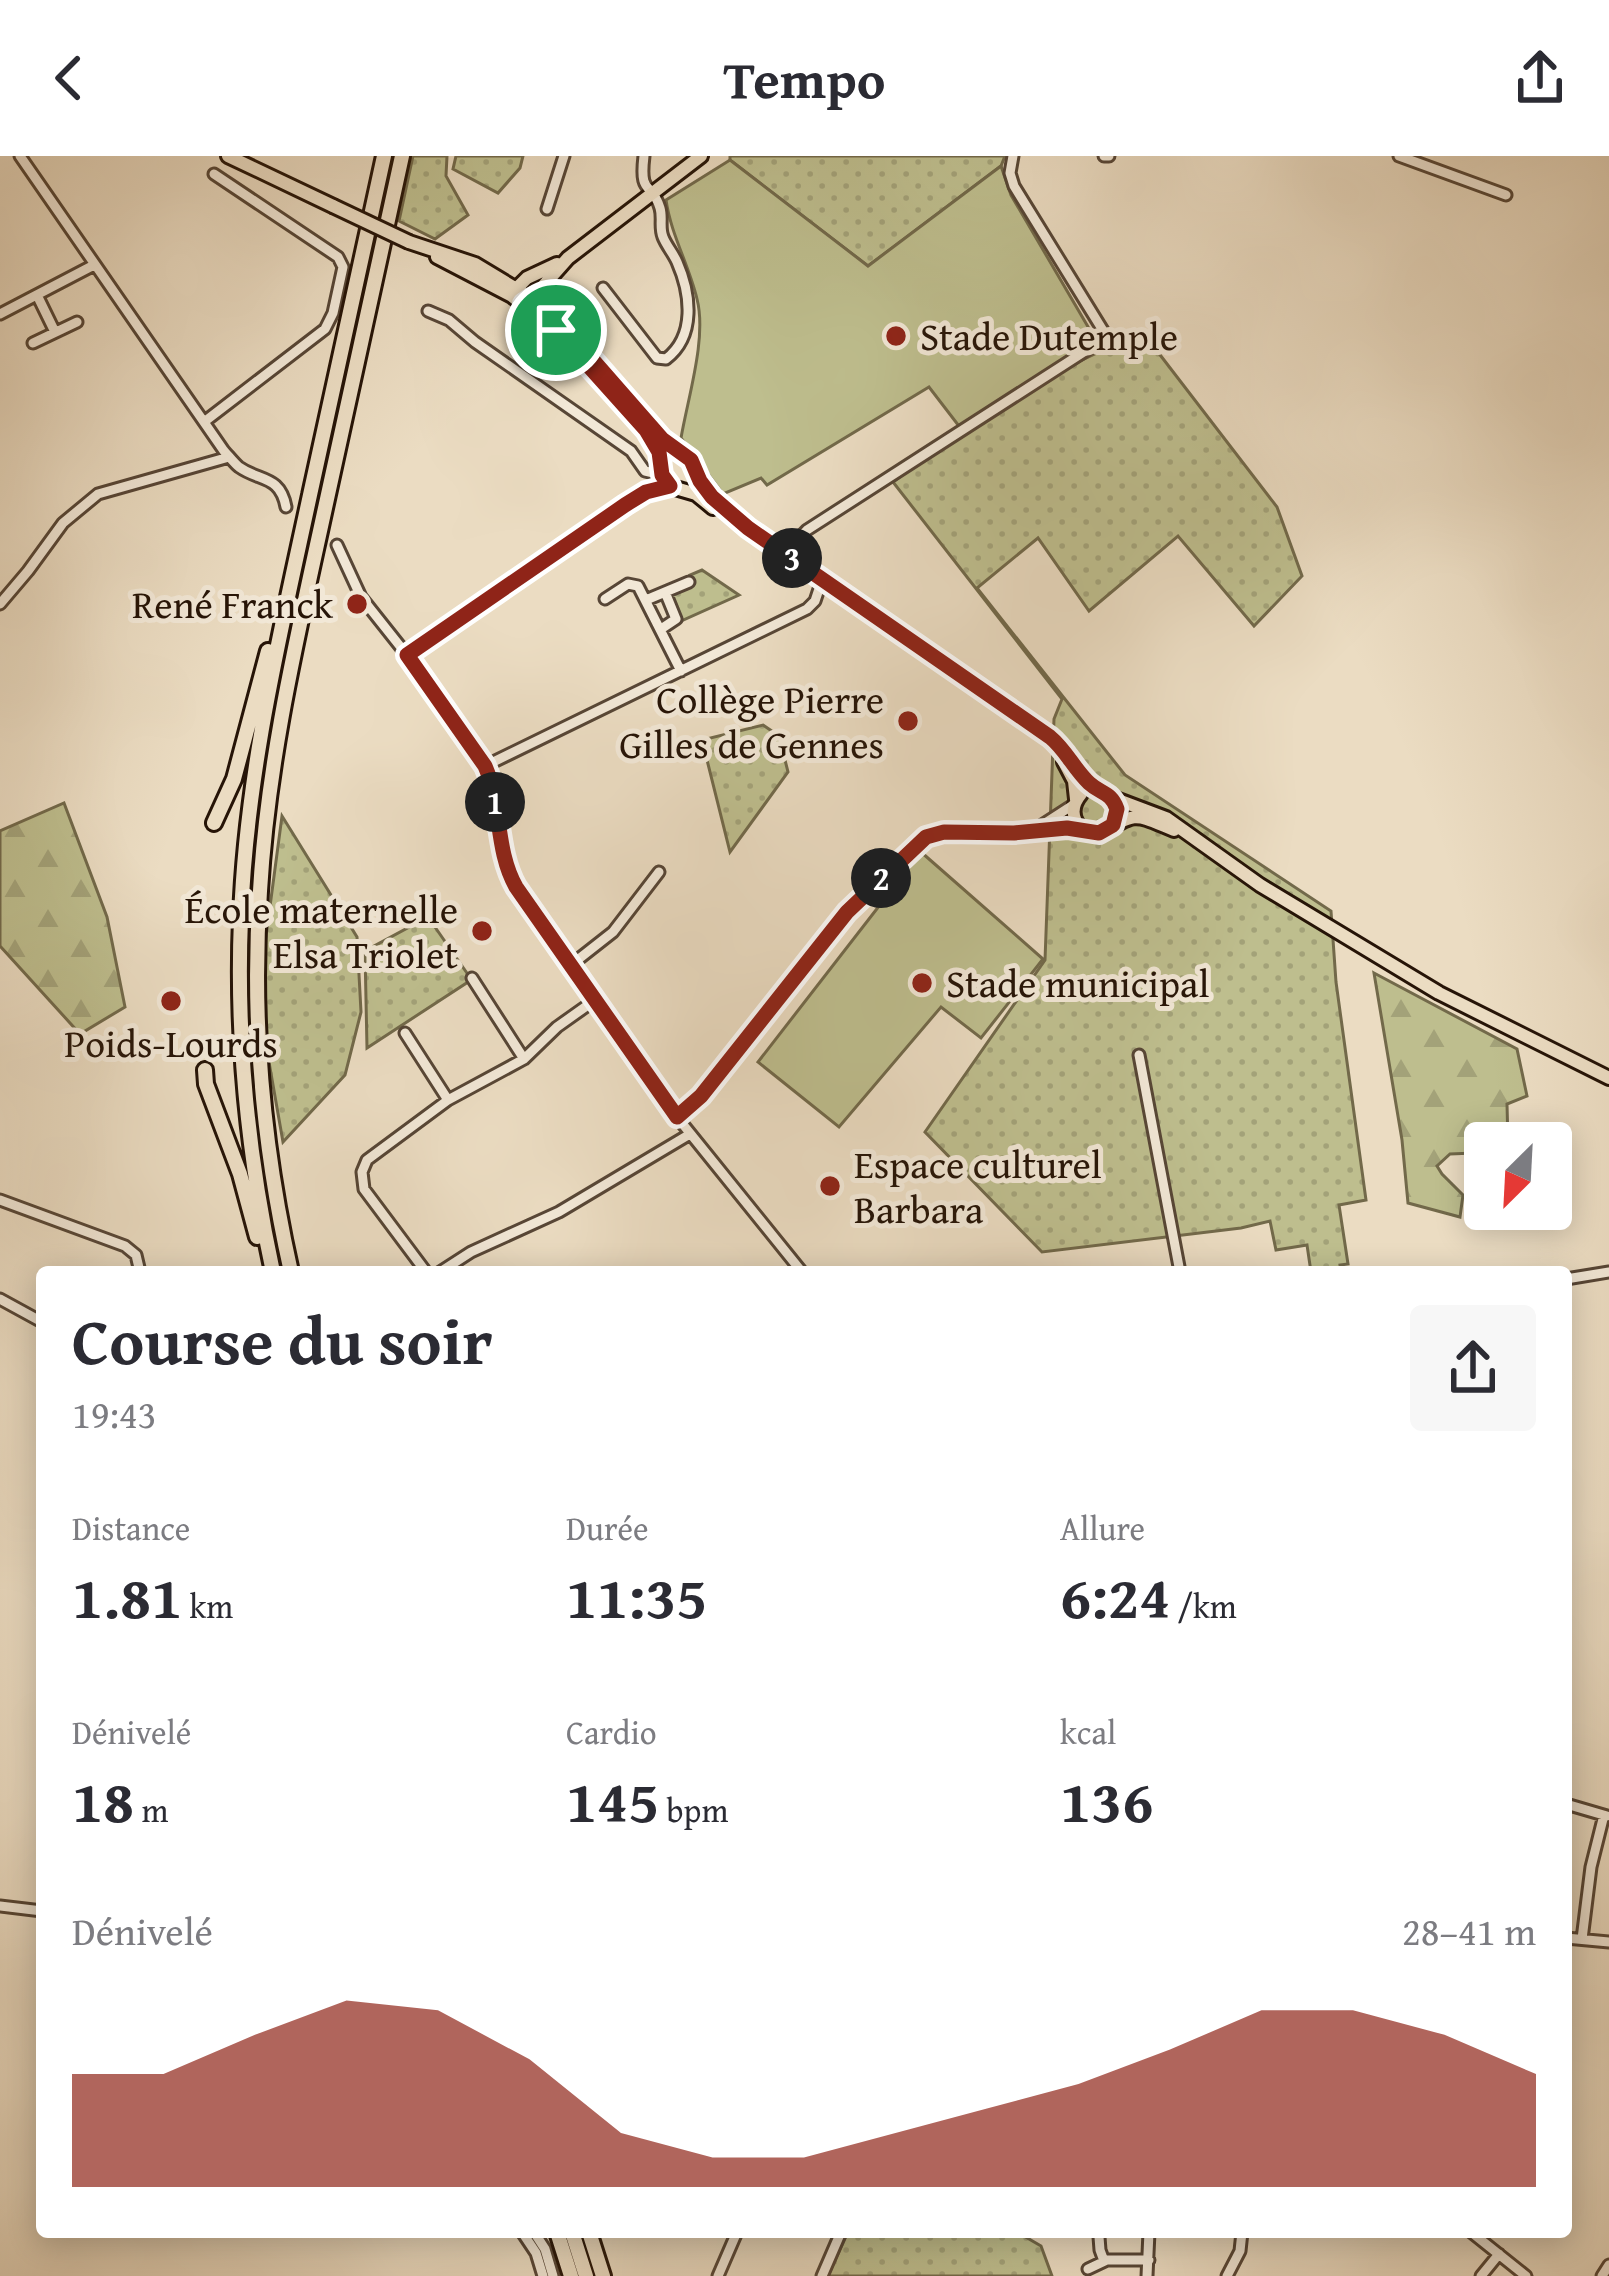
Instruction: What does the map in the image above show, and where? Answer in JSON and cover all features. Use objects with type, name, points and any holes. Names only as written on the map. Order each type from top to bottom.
[{"type":"highway","points":[[270,1266],[241,1044],[244,862],[255,772],[290,590],[384,156]]},
{"type":"highway","points":[[290,1266],[271,1166],[258,1034],[257,943],[264,835],[293,655],[402,156]]},
{"type":"highway","points":[[214,823],[234,779],[269,646],[290,590]]},
{"type":"highway","points":[[205,1070],[269,1266]]},
{"type":"highway","points":[[559,2238],[571,2276]]},
{"type":"highway","points":[[574,2238],[586,2276]]},
{"type":"highway","points":[[591,2238],[603,2276]]},
{"type":"main road","points":[[228,156],[521,296],[563,326],[662,439],[693,462],[712,497],[729,513],[1050,737],[1099,790],[1158,814],[1298,910],[1409,976],[1609,1078]]},
{"type":"main road","points":[[521,296],[701,156]]},
{"type":"main road","points":[[521,296],[650,436],[669,479],[700,496],[732,524],[1047,744],[1071,772],[1074,818],[1081,829],[1099,833],[1109,829],[1117,809],[1113,798]]},
{"type":"main road","points":[[669,479],[669,458],[683,455]]},
{"type":"main road","points":[[669,479],[691,483],[696,473]]},
{"type":"main road","points":[[1075,802],[1086,791],[1099,790]]},
{"type":"main road","points":[[1114,822],[1141,818],[1187,836]]},
{"type":"street","points":[[20,156],[229,457],[240,468],[275,484],[286,507]]},
{"type":"street","points":[[547,209],[564,156]]},
{"type":"street","points":[[603,288],[657,358],[666,359],[679,349],[687,322],[686,288],[661,234],[660,206],[642,182],[644,156]]},
{"type":"street","points":[[784,553],[807,530],[1107,337],[1012,183],[1013,156]]},
{"type":"street","points":[[1400,156],[1506,194]]},
{"type":"street","points":[[204,422],[325,329],[343,267],[338,257],[214,174]]},
{"type":"street","points":[[0,314],[94,265]]},
{"type":"street","points":[[37,295],[56,332]]},
{"type":"street","points":[[428,311],[449,320],[631,451],[648,473],[669,479]]},
{"type":"street","points":[[33,343],[77,322]]},
{"type":"street","points":[[0,604],[63,524],[98,494],[229,457]]},
{"type":"street","points":[[407,655],[669,479]]},
{"type":"street","points":[[337,545],[358,592],[485,766],[510,876],[677,1117],[797,1266]]},
{"type":"street","points":[[646,600],[689,581]]},
{"type":"street","points":[[605,599],[633,584],[640,589],[681,671]]},
{"type":"street","points":[[485,766],[807,609],[820,586]]},
{"type":"street","points":[[661,629],[676,619],[665,592]]},
{"type":"street","points":[[1028,832],[1075,802]]},
{"type":"street","points":[[677,1117],[701,1096],[847,912],[919,842],[944,832],[1081,829]]},
{"type":"street","points":[[571,965],[613,932],[658,872]]},
{"type":"street","points":[[472,978],[524,1059]]},
{"type":"street","points":[[421,1266],[366,1193],[362,1172],[374,1153],[448,1100],[524,1059],[595,1000]]},
{"type":"street","points":[[405,1033],[448,1100]]},
{"type":"street","points":[[1139,1055],[1179,1266]]},
{"type":"street","points":[[449,1266],[566,1208],[690,1134]]},
{"type":"street","points":[[0,1200],[130,1249],[139,1266]]},
{"type":"street","points":[[1572,1278],[1609,1272]]},
{"type":"street","points":[[0,1299],[36,1319]]},
{"type":"street","points":[[1572,1806],[1607,1816],[1591,1868],[1582,1939]]},
{"type":"street","points":[[0,1906],[36,1910]]},
{"type":"street","points":[[1572,1938],[1609,1942]]},
{"type":"street","points":[[526,2238],[543,2276]]},
{"type":"street","points":[[538,2238],[553,2276]]},
{"type":"street","points":[[718,2276],[734,2238]]},
{"type":"street","points":[[821,2276],[838,2238]]},
{"type":"street","points":[[1100,2238],[1106,2260],[1102,2276]]},
{"type":"street","points":[[1147,2276],[1149,2238]]},
{"type":"street","points":[[1226,2276],[1240,2251],[1241,2238]]},
{"type":"street","points":[[1479,2238],[1526,2276]]},
{"type":"street","points":[[1481,2276],[1499,2254]]},
{"type":"street","points":[[1088,2269],[1106,2260],[1149,2260]]},
{"type":"street","points":[[1602,2276],[1609,2265]]},
{"type":"green space","points":[[413,156],[447,156],[446,176],[468,215],[435,239],[399,221]]},
{"type":"green space","points":[[456,156],[523,156],[520,168],[498,193],[453,169]]},
{"type":"green space","points":[[730,156],[1005,156],[1001,166],[868,266]]},
{"type":"green space","name":"Stade Dutemple","points":[[730,160],[868,266],[1001,166],[1011,195],[1101,349],[962,430],[929,387],[767,485],[761,478],[723,494],[681,438],[698,349],[699,314],[666,200]]},
{"type":"green space","points":[[1144,334],[1277,507],[1302,576],[1254,626],[1178,536],[1089,611],[1038,538],[977,588],[1125,775],[1331,911],[1366,1200],[1339,1205],[1348,1264],[1310,1266],[1307,1245],[1276,1250],[1270,1221],[1042,1252],[925,1132],[1045,960],[1054,719],[1062,699],[893,482],[1013,398]]},
{"type":"green space","points":[[702,570],[739,595],[681,621],[670,599],[673,592],[693,582],[690,575]]},
{"type":"green space","points":[[763,725],[779,736],[788,772],[730,852],[702,740]]},
{"type":"green space","points":[[64,803],[107,917],[125,1007],[80,1034],[0,946],[0,831]]},
{"type":"green space","points":[[282,816],[357,937],[361,1012],[345,1075],[283,1142],[266,1045],[265,944]]},
{"type":"green space","name":"Stade municipal","points":[[921,852],[1043,959],[981,1038],[941,1007],[839,1127],[758,1062]]},
{"type":"green space","points":[[428,917],[469,976],[468,982],[367,1048],[365,951]]},
{"type":"green space","points":[[1374,973],[1517,1049],[1527,1096],[1507,1104],[1507,1122],[1464,1122],[1464,1153],[1450,1154],[1437,1166],[1463,1195],[1460,1217],[1408,1203]]},
{"type":"green space","points":[[845,2238],[1027,2238],[1041,2246],[1052,2276],[828,2276]]},
{"type":"place","name":"Stade Dutemple","points":[[896,336]]},
{"type":"place","name":"René Franck","points":[[357,604]]},
{"type":"place","name":"Collège Pierre Gilles de Gennes","points":[[908,721]]},
{"type":"place","name":"École maternelle Elsa Triolet","points":[[482,931]]},
{"type":"place","name":"Stade municipal","points":[[922,983]]},
{"type":"place","name":"Poids-Lourds","points":[[171,1001]]},
{"type":"place","name":"Espace culturel Barbara","points":[[830,1186]]},
{"type":"route","points":[[533,298],[552,314],[662,439],[691,460],[704,487],[738,521],[1050,737],[1087,781],[1109,794],[1117,809],[1113,825],[1094,834],[1067,828],[944,832],[922,839],[847,912],[701,1096],[677,1117],[516,887],[485,766],[407,655],[625,505],[646,492],[670,486],[650,436],[556,330],[524,304],[533,298]]}]
